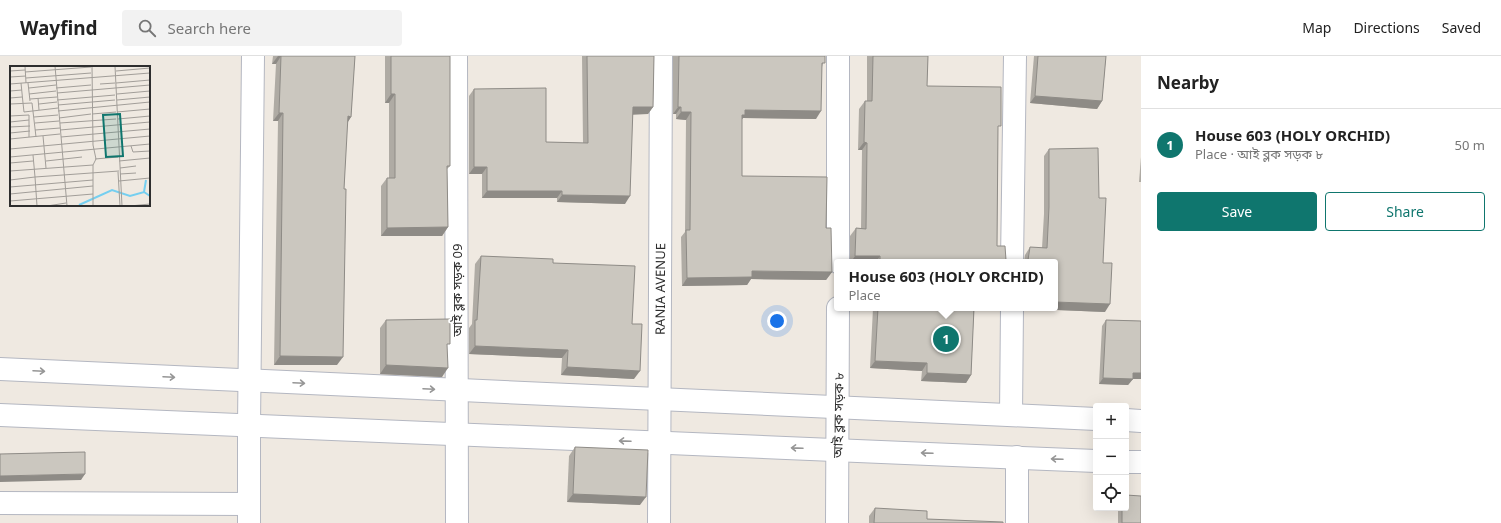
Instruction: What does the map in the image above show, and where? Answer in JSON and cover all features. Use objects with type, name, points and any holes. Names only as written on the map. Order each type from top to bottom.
[{"type":"street","points":[[0,503],[249,514],[253,56]]},
{"type":"street","name":"আই ব্লক সড়ক 09","points":[[456,56],[458,523]]},
{"type":"street","name":"RANIA AVENUE","points":[[658,523],[662,56]]},
{"type":"street","points":[[838,56],[838,259]]},
{"type":"street","points":[[1012,259],[1015,56]]},
{"type":"street","name":"আই ব্লক সড়ক ৮","points":[[837,523],[838,311]]},
{"type":"street","points":[[1011,415],[1012,311]]},
{"type":"street","points":[[0,369],[1093,419]]},
{"type":"street","points":[[0,415],[1093,461]]},
{"type":"street","points":[[1129,420],[1141,421]]},
{"type":"street","points":[[1017,457],[1018,523]]},
{"type":"street","points":[[1129,462],[1141,462]]},
{"type":"building","points":[[281,56],[355,56],[351,117],[348,116],[344,189],[346,189],[343,357],[280,356],[283,113],[279,113]]},
{"type":"building","points":[[391,56],[450,56],[450,166],[447,166],[448,227],[387,228],[387,178],[395,178],[395,94],[391,94]]},
{"type":"building","points":[[587,56],[654,56],[653,107],[633,107],[630,196],[562,195],[562,191],[487,191],[487,167],[474,167],[474,89],[546,88],[546,142],[588,143]]},
{"type":"building","points":[[679,56],[825,56],[825,63],[822,63],[821,111],[745,110],[745,115],[742,115],[742,176],[827,177],[826,228],[831,228],[832,272],[752,271],[752,277],[687,278],[686,230],[690,230],[691,112],[681,112],[681,107],[678,107]]},
{"type":"building","points":[[873,56],[928,56],[927,86],[1001,87],[1001,126],[998,126],[997,246],[1005,246],[1006,259],[880,259],[880,256],[855,256],[856,228],[866,229],[867,143],[864,142],[865,101],[872,101]]},
{"type":"building","points":[[1038,56],[1106,56],[1102,101],[1035,96]]},
{"type":"building","points":[[1098,148],[1099,198],[1106,198],[1103,263],[1112,263],[1110,304],[1058,302],[1058,259],[1028,259],[1030,247],[1047,248],[1049,149]]},
{"type":"building","points":[[481,256],[553,259],[553,263],[635,266],[632,324],[642,324],[640,371],[567,367],[568,350],[475,346],[475,320],[477,320]]},
{"type":"building","points":[[878,311],[974,311],[971,375],[927,373],[927,363],[875,361]]},
{"type":"building","points":[[450,319],[450,344],[447,344],[448,368],[386,365],[386,320]]},
{"type":"building","points":[[1106,320],[1141,321],[1141,373],[1133,373],[1133,379],[1103,378]]},
{"type":"building","points":[[575,447],[648,450],[646,497],[573,494]]},
{"type":"building","points":[[85,452],[85,474],[0,476],[0,454]]},
{"type":"building","points":[[1129,495],[1141,496],[1141,523],[1122,523],[1122,511],[1129,511]]},
{"type":"building","points":[[875,508],[927,511],[927,519],[1003,523],[874,523]]},
{"type":"place","name":"House 603 (HOLY ORCHID)","points":[[946,339]]}]
